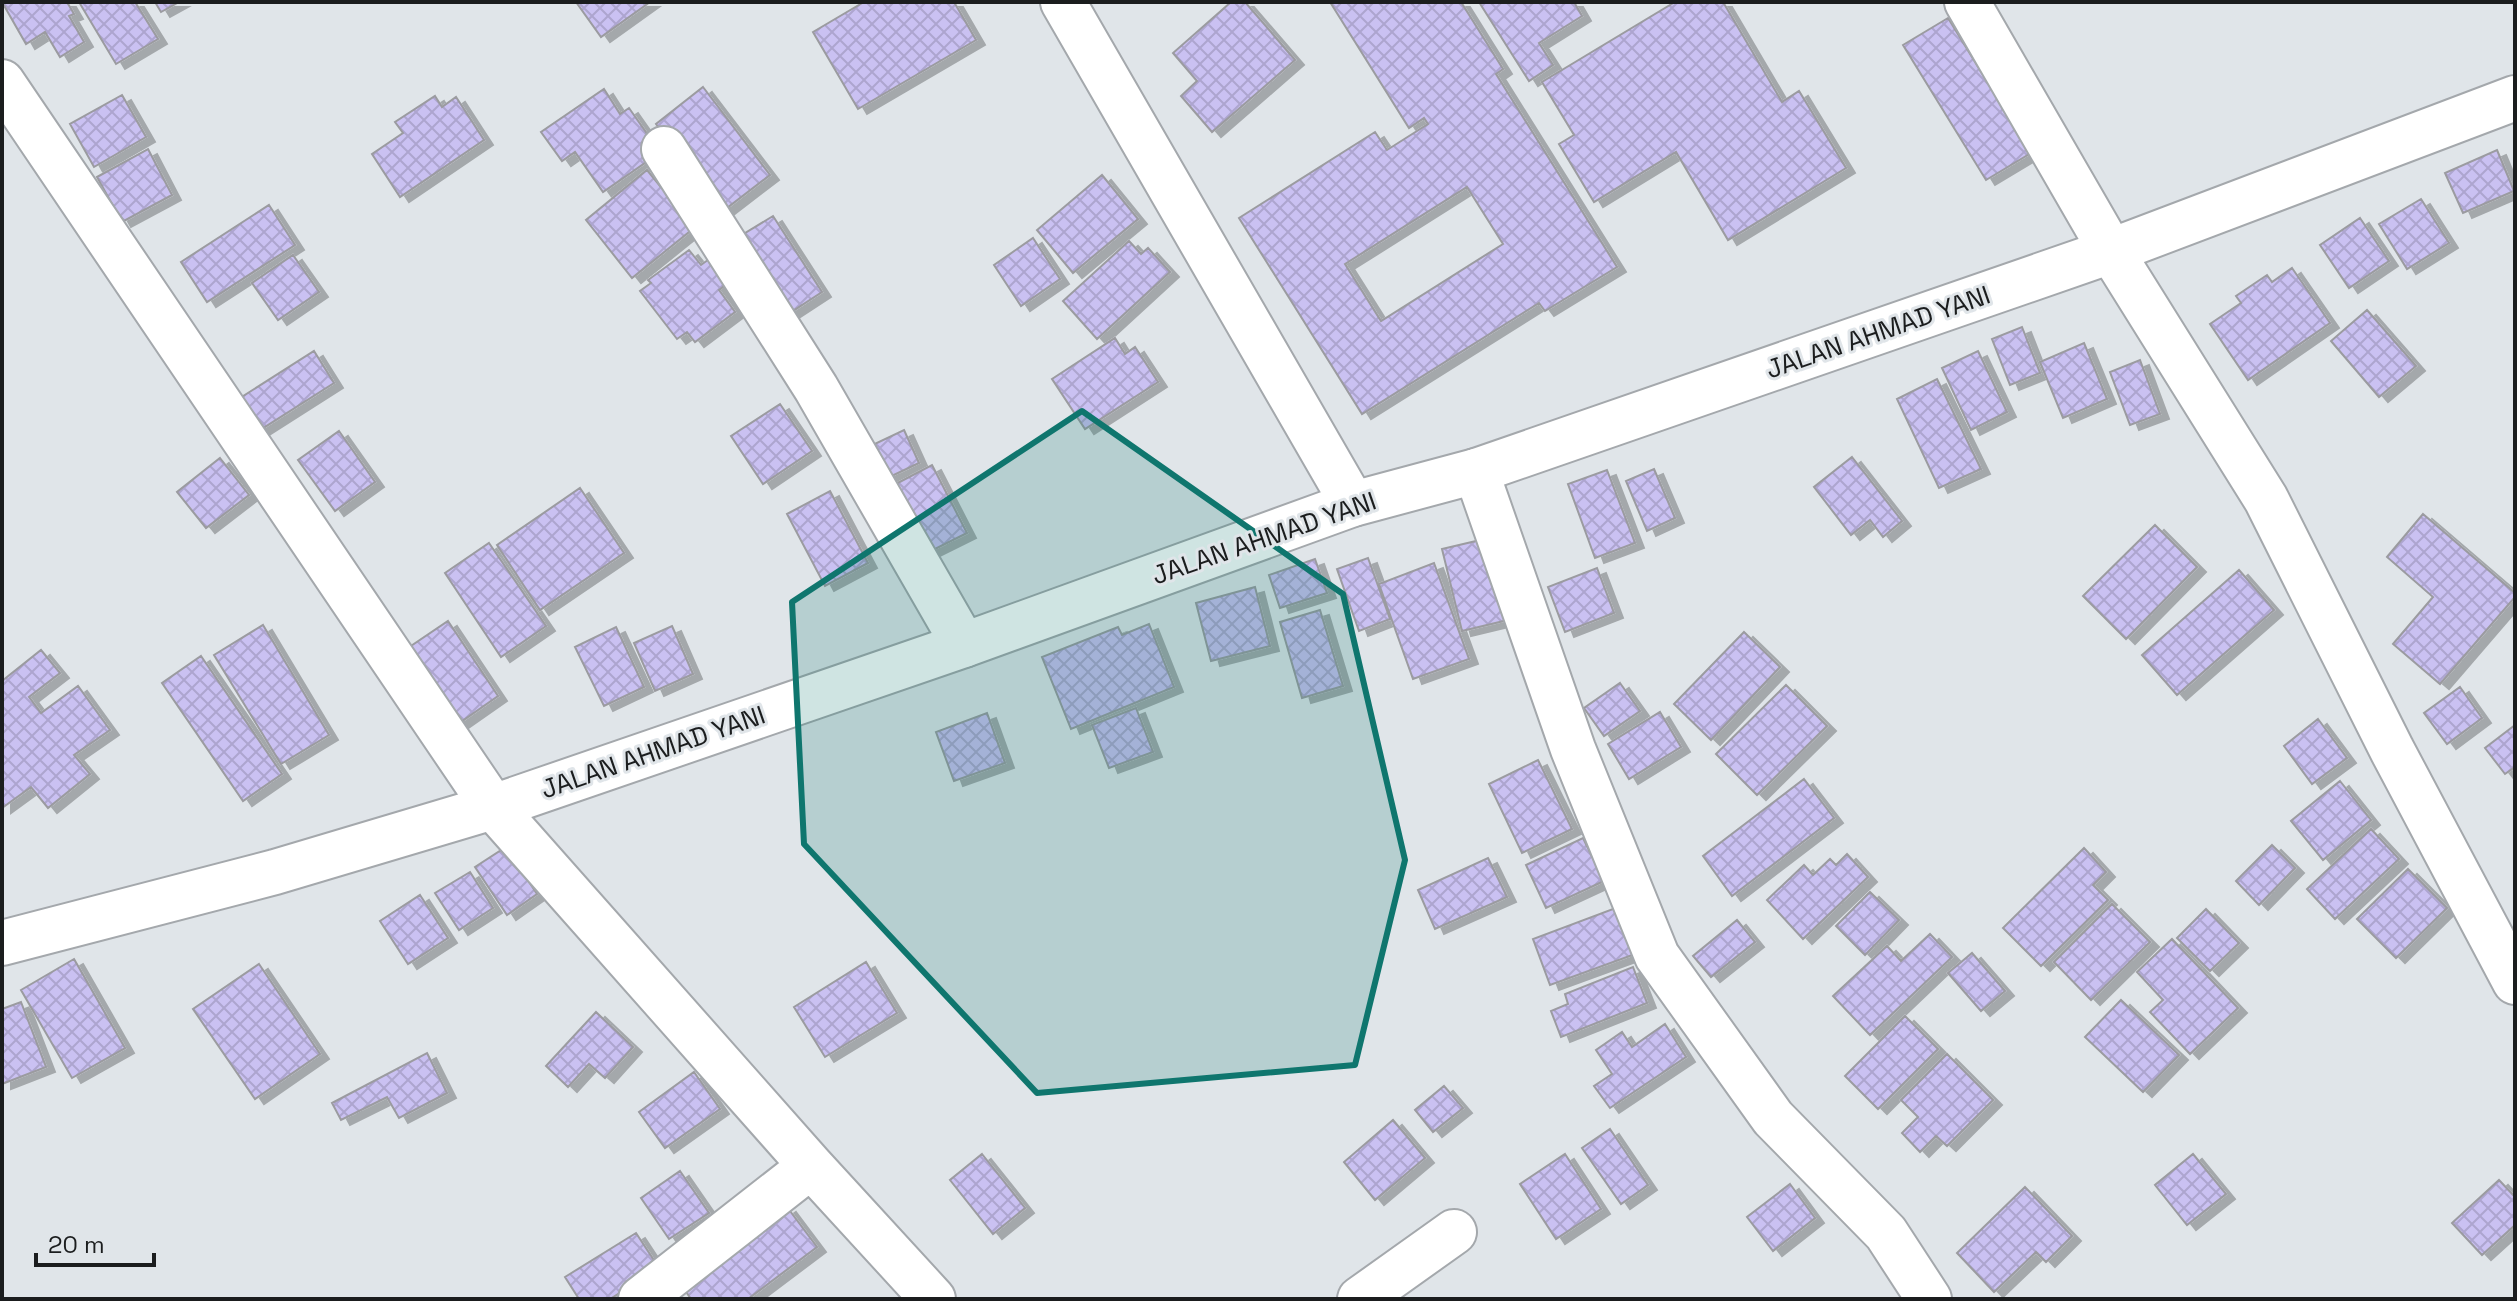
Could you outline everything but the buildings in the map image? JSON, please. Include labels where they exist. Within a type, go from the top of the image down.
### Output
[{"type":"main road","points":[[1063,2],[1353,504]]},
{"type":"main road","points":[[1967,2],[2111,251],[2266,499],[2392,750],[2515,982]]},
{"type":"main road","points":[[2,82],[493,807],[933,1299]]},
{"type":"main road","name":"JALAN AHMAD YANI","points":[[2,943],[275,872],[493,807],[964,645],[1353,504],[1476,471],[2111,251],[2515,98]]},
{"type":"main road","points":[[664,149],[816,388],[964,645]]},
{"type":"main road","points":[[1476,471],[1573,749],[1657,956],[1773,1118],[1886,1233],[1929,1299]]},
{"type":"main road","points":[[641,1299],[811,1166]]},
{"type":"main road","points":[[1360,1299],[1454,1232]]},
{"type":"highlighted area","points":[[1082,411],[1343,594],[1405,860],[1355,1065],[1037,1093],[804,844],[792,602]]}]
